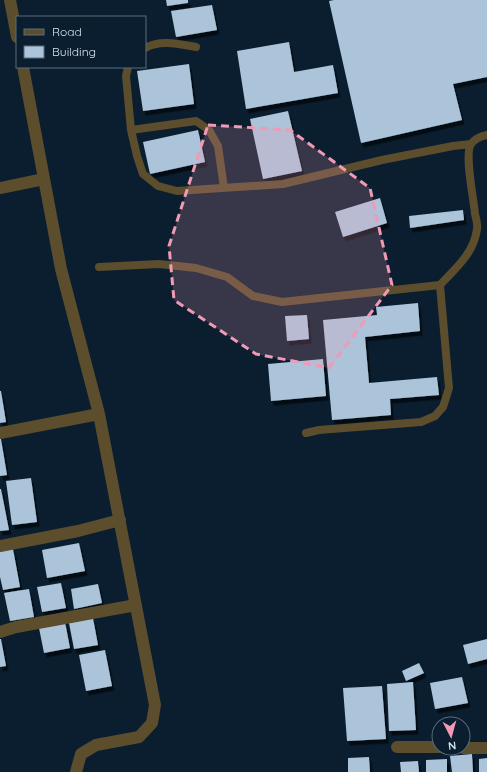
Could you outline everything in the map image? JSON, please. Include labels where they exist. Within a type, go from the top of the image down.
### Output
[{"type":"street","points":[[10,0],[16,32]]},
{"type":"street","points":[[23,68],[62,269],[99,414],[155,705],[152,723],[139,737],[96,745],[81,754],[76,772]]},
{"type":"street","points":[[0,188],[44,179]]},
{"type":"street","points":[[0,433],[99,414]]},
{"type":"street","points":[[0,546],[78,531],[120,520]]},
{"type":"street","points":[[0,632],[16,627],[136,605]]},
{"type":"street","points":[[397,747],[431,748]]},
{"type":"street","points":[[471,748],[487,748]]},
{"type":"lane","points":[[146,48],[151,45],[168,42],[196,47]]},
{"type":"lane","points":[[128,68],[126,76],[131,130],[143,174],[158,186],[177,191],[283,184],[382,160],[453,146],[471,144],[480,137],[487,135]]},
{"type":"lane","points":[[131,130],[196,121],[209,130],[218,146],[224,188]]},
{"type":"lane","points":[[99,267],[159,264],[196,268],[227,277],[253,296],[282,302],[440,284],[464,259],[473,246],[477,228],[469,168],[469,152],[471,144]]},
{"type":"lane","points":[[306,433],[319,430],[421,422],[435,416],[443,407],[449,388],[440,284]]},
{"type":"highlighted area","points":[[208,125],[290,130],[370,188],[392,285],[329,368],[256,354],[174,300],[169,246]]},
{"type":"building","points":[[166,0],[188,0],[188,3],[167,6]]},
{"type":"building","points":[[487,0],[487,77],[453,84],[462,120],[361,143],[329,1]]},
{"type":"building","points":[[212,5],[217,30],[176,37],[171,11]]},
{"type":"building","points":[[289,42],[294,72],[333,65],[338,93],[246,109],[237,51]]},
{"type":"building","points":[[189,64],[194,104],[143,111],[137,71]]},
{"type":"building","points":[[288,111],[302,171],[263,179],[250,119]]},
{"type":"building","points":[[198,130],[205,162],[150,174],[143,142]]},
{"type":"building","points":[[380,198],[387,223],[343,237],[335,212]]},
{"type":"building","points":[[463,210],[464,220],[410,228],[409,216]]},
{"type":"building","points":[[418,303],[420,331],[365,337],[369,383],[437,377],[439,395],[390,399],[391,415],[332,420],[323,320],[377,315],[376,307]]},
{"type":"building","points":[[307,315],[309,339],[287,341],[285,316]]},
{"type":"building","points":[[323,359],[326,396],[271,401],[268,364]]},
{"type":"building","points":[[0,391],[6,422],[0,423]]},
{"type":"building","points":[[0,439],[7,475],[0,476]]},
{"type":"building","points":[[31,478],[37,522],[12,525],[6,481]]},
{"type":"building","points":[[0,489],[9,530],[0,531]]},
{"type":"building","points":[[79,543],[85,571],[47,578],[42,550]]},
{"type":"building","points":[[13,549],[20,587],[3,590],[0,577],[0,551]]},
{"type":"building","points":[[61,583],[66,608],[42,612],[37,587]]},
{"type":"building","points":[[98,584],[102,603],[74,609],[71,589]]},
{"type":"building","points":[[29,589],[34,617],[10,621],[4,593]]},
{"type":"building","points":[[93,618],[98,645],[74,649],[69,623]]},
{"type":"building","points":[[65,622],[70,648],[44,653],[39,628]]},
{"type":"building","points":[[0,639],[6,666],[0,667]]},
{"type":"building","points":[[487,639],[487,659],[468,664],[463,645]]},
{"type":"building","points":[[105,650],[112,686],[86,691],[79,655]]},
{"type":"building","points":[[419,663],[424,673],[406,681],[402,671]]},
{"type":"building","points":[[462,677],[468,703],[435,709],[430,683]]},
{"type":"building","points":[[413,682],[416,730],[389,731],[387,684]]},
{"type":"building","points":[[382,686],[386,739],[347,741],[343,688]]},
{"type":"building","points":[[471,754],[473,772],[452,772],[450,756],[471,756]]},
{"type":"building","points":[[369,757],[370,772],[348,772],[348,758]]},
{"type":"building","points":[[487,758],[487,772],[479,772],[479,759]]},
{"type":"building","points":[[447,759],[447,772],[426,772],[426,760]]},
{"type":"building","points":[[418,761],[419,772],[401,772],[400,762]]}]
